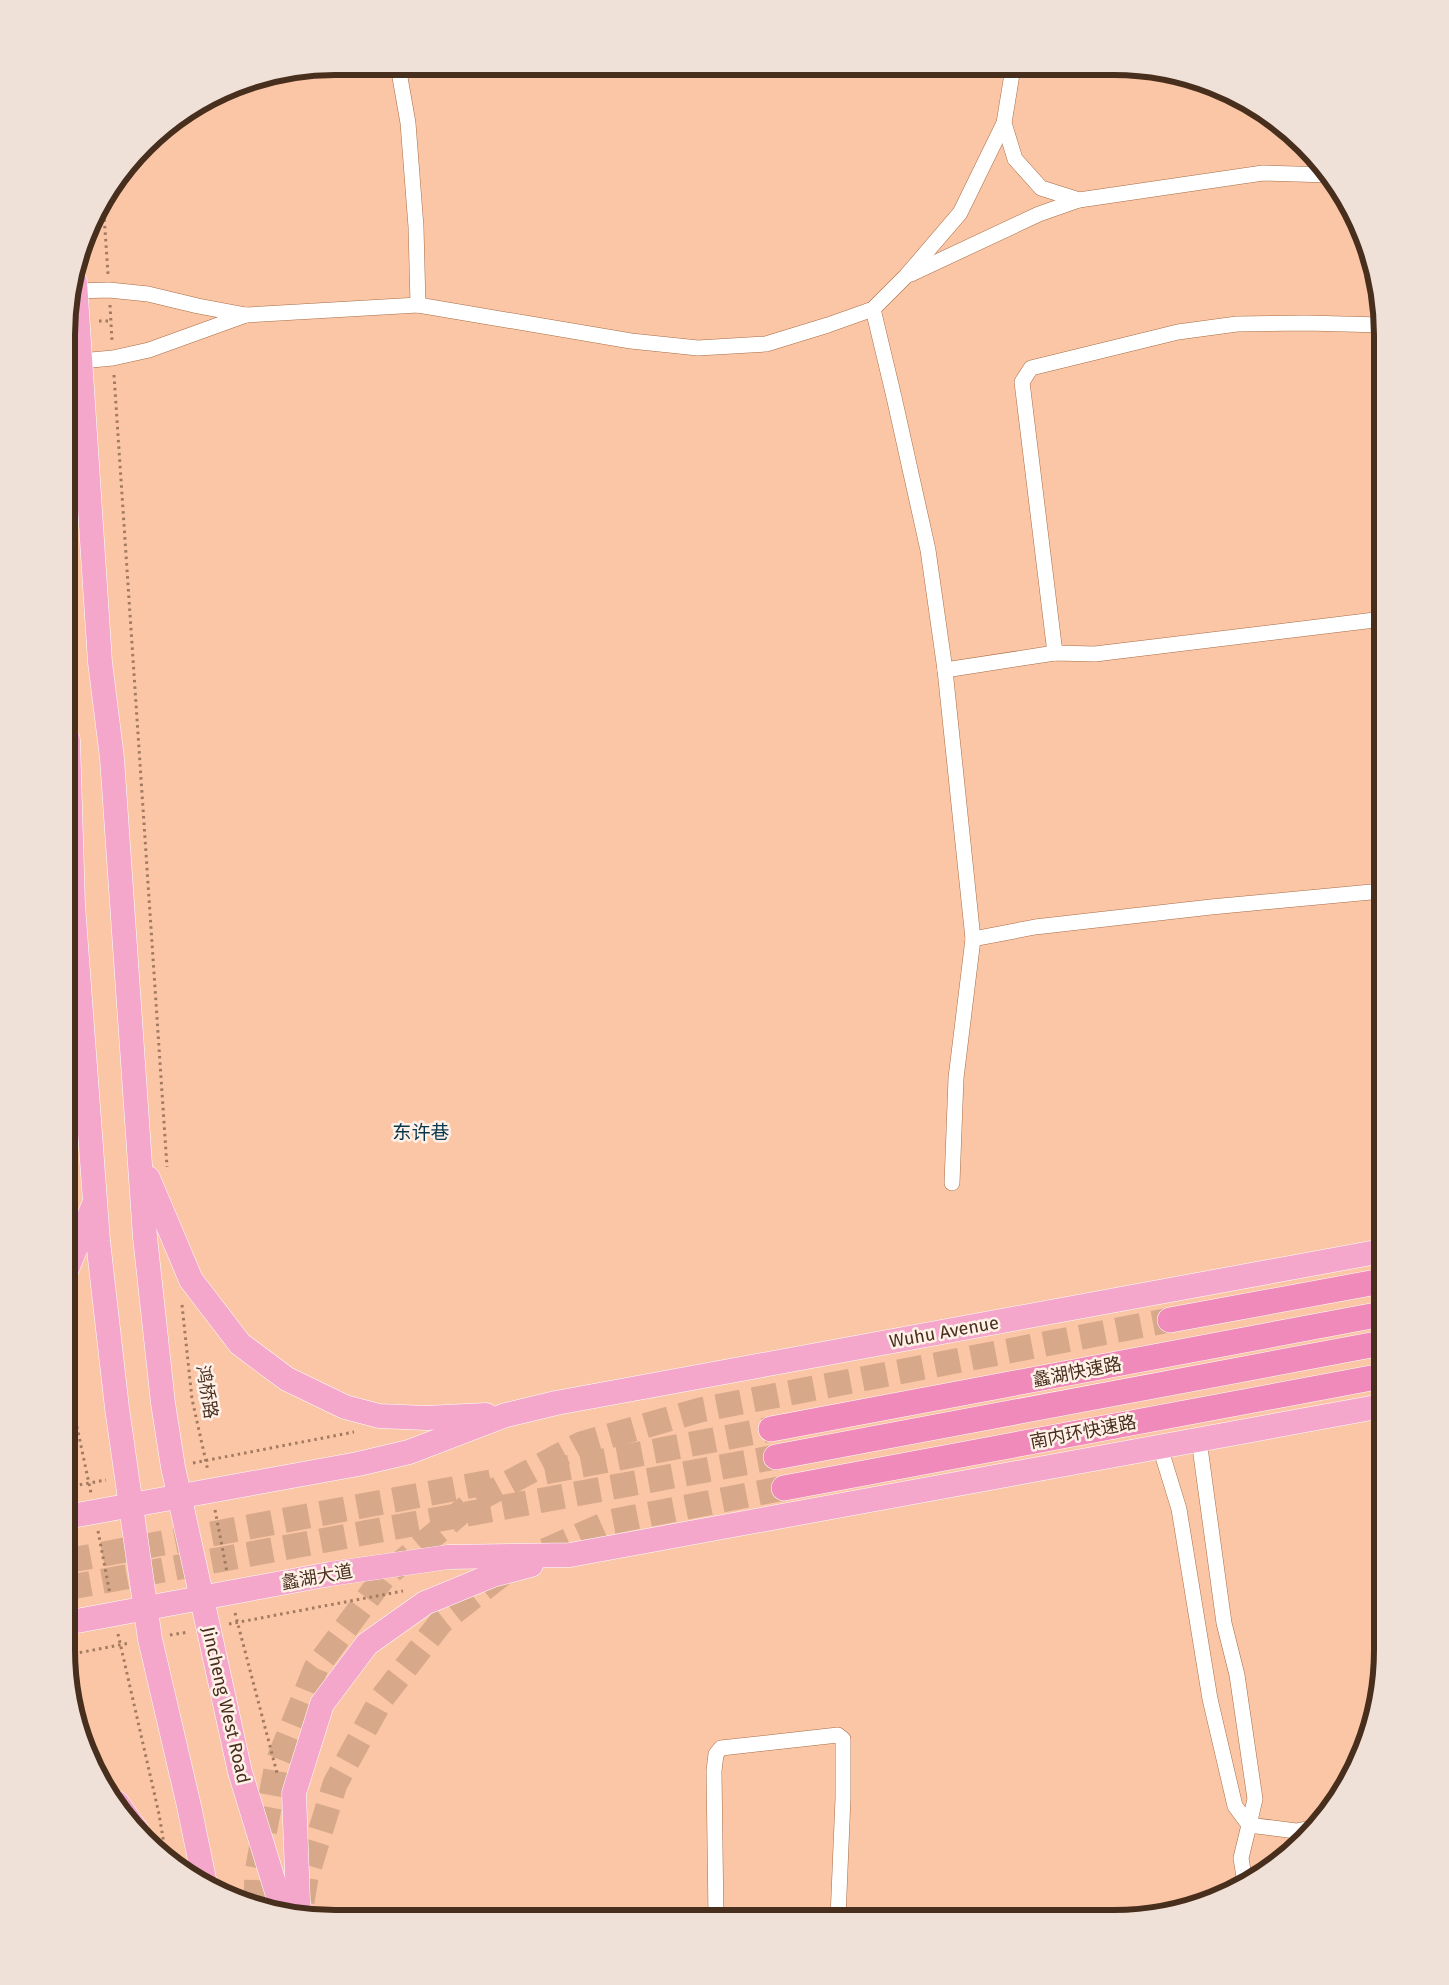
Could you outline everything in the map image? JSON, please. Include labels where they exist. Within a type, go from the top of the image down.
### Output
[{"type":"highway","points":[[1170,1320],[1374,1282]]},
{"type":"highway","name":"蠡湖快速路","points":[[771,1429],[1374,1316]]},
{"type":"highway","name":"蠡湖快速路","points":[[776,1457],[1374,1345]]},
{"type":"highway","name":"南内环快速路","points":[[784,1488],[1374,1377]]},
{"type":"main road","name":"Jincheng West Road","points":[[77,309],[100,662],[112,758],[145,1237],[161,1383],[173,1467],[240,1772],[281,1904]]},
{"type":"main road","points":[[75,931],[95,1200],[126,1476],[150,1639],[203,1874]]},
{"type":"main road","points":[[140,1158],[191,1280],[240,1344],[287,1379],[345,1407],[379,1416],[426,1418],[506,1414]]},
{"type":"main road","points":[[75,1249],[95,1200]]},
{"type":"main road","name":"Wuhu Avenue","points":[[506,1414],[556,1403],[1374,1252]]},
{"type":"main road","points":[[299,1908],[294,1793],[322,1704],[367,1644],[425,1603],[493,1574],[570,1555],[1374,1407]]},
{"type":"main road","points":[[75,1515],[358,1464],[409,1452],[506,1414]]},
{"type":"main road","name":"蠡湖大道","points":[[75,1621],[330,1574],[448,1557],[570,1555]]},
{"type":"street","points":[[400,75],[408,124],[416,228],[418,305]]},
{"type":"street","points":[[80,287],[148,294],[246,315],[418,305],[631,341],[698,348],[766,344],[873,309],[906,276],[960,213],[1004,123],[1012,75]]},
{"type":"street","points":[[1004,123],[1015,159],[1041,188],[1079,200]]},
{"type":"street","points":[[906,276],[1039,214],[1079,200],[1263,173],[1318,175]]},
{"type":"street","points":[[873,309],[928,550],[945,670],[974,939],[956,1078],[952,1183]]},
{"type":"street","points":[[80,361],[113,358],[149,350],[246,315]]},
{"type":"street","points":[[1055,653],[1022,382],[1031,368],[1178,332],[1237,324],[1373,325]]},
{"type":"street","points":[[945,670],[1055,653],[1095,654],[1374,620]]},
{"type":"street","points":[[974,939],[1036,927],[1374,892]]},
{"type":"street","points":[[1199,1440],[1224,1623],[1237,1675],[1255,1799],[1241,1858],[1244,1875]]},
{"type":"street","points":[[1160,1447],[1180,1509],[1215,1719],[1235,1806],[1248,1825],[1296,1831],[1302,1830]]},
{"type":"street","points":[[716,1910],[714,1771],[716,1754],[722,1748],[838,1735],[843,1739],[843,1798],[838,1910]]},
{"type":"path","points":[[104,216],[167,1168]]},
{"type":"path","name":"鸿桥路","points":[[182,1303],[192,1399],[221,1540]]},
{"type":"path","points":[[75,1418],[113,1614],[164,1846]]},
{"type":"path","points":[[173,1467],[364,1430]]},
{"type":"path","points":[[75,1486],[126,1476]]},
{"type":"path","name":"Jincheng West Road","points":[[221,1540],[236,1623],[279,1782]]},
{"type":"path","name":"蠡湖大道","points":[[75,1653],[409,1590]]},
{"type":"tunnel","points":[[256,1898],[257,1872],[277,1764],[316,1668],[383,1578],[473,1502],[581,1444],[700,1410],[1170,1320]]},
{"type":"tunnel","points":[[545,1472],[771,1429]]},
{"type":"tunnel","points":[[75,1586],[776,1457]]},
{"type":"tunnel","points":[[75,1559],[496,1481]]},
{"type":"tunnel","points":[[302,1902],[306,1878],[335,1784],[382,1698],[441,1622],[515,1564],[610,1522],[784,1488]]},
{"type":"district","name":"东许巷","points":[[421,1132]]}]
